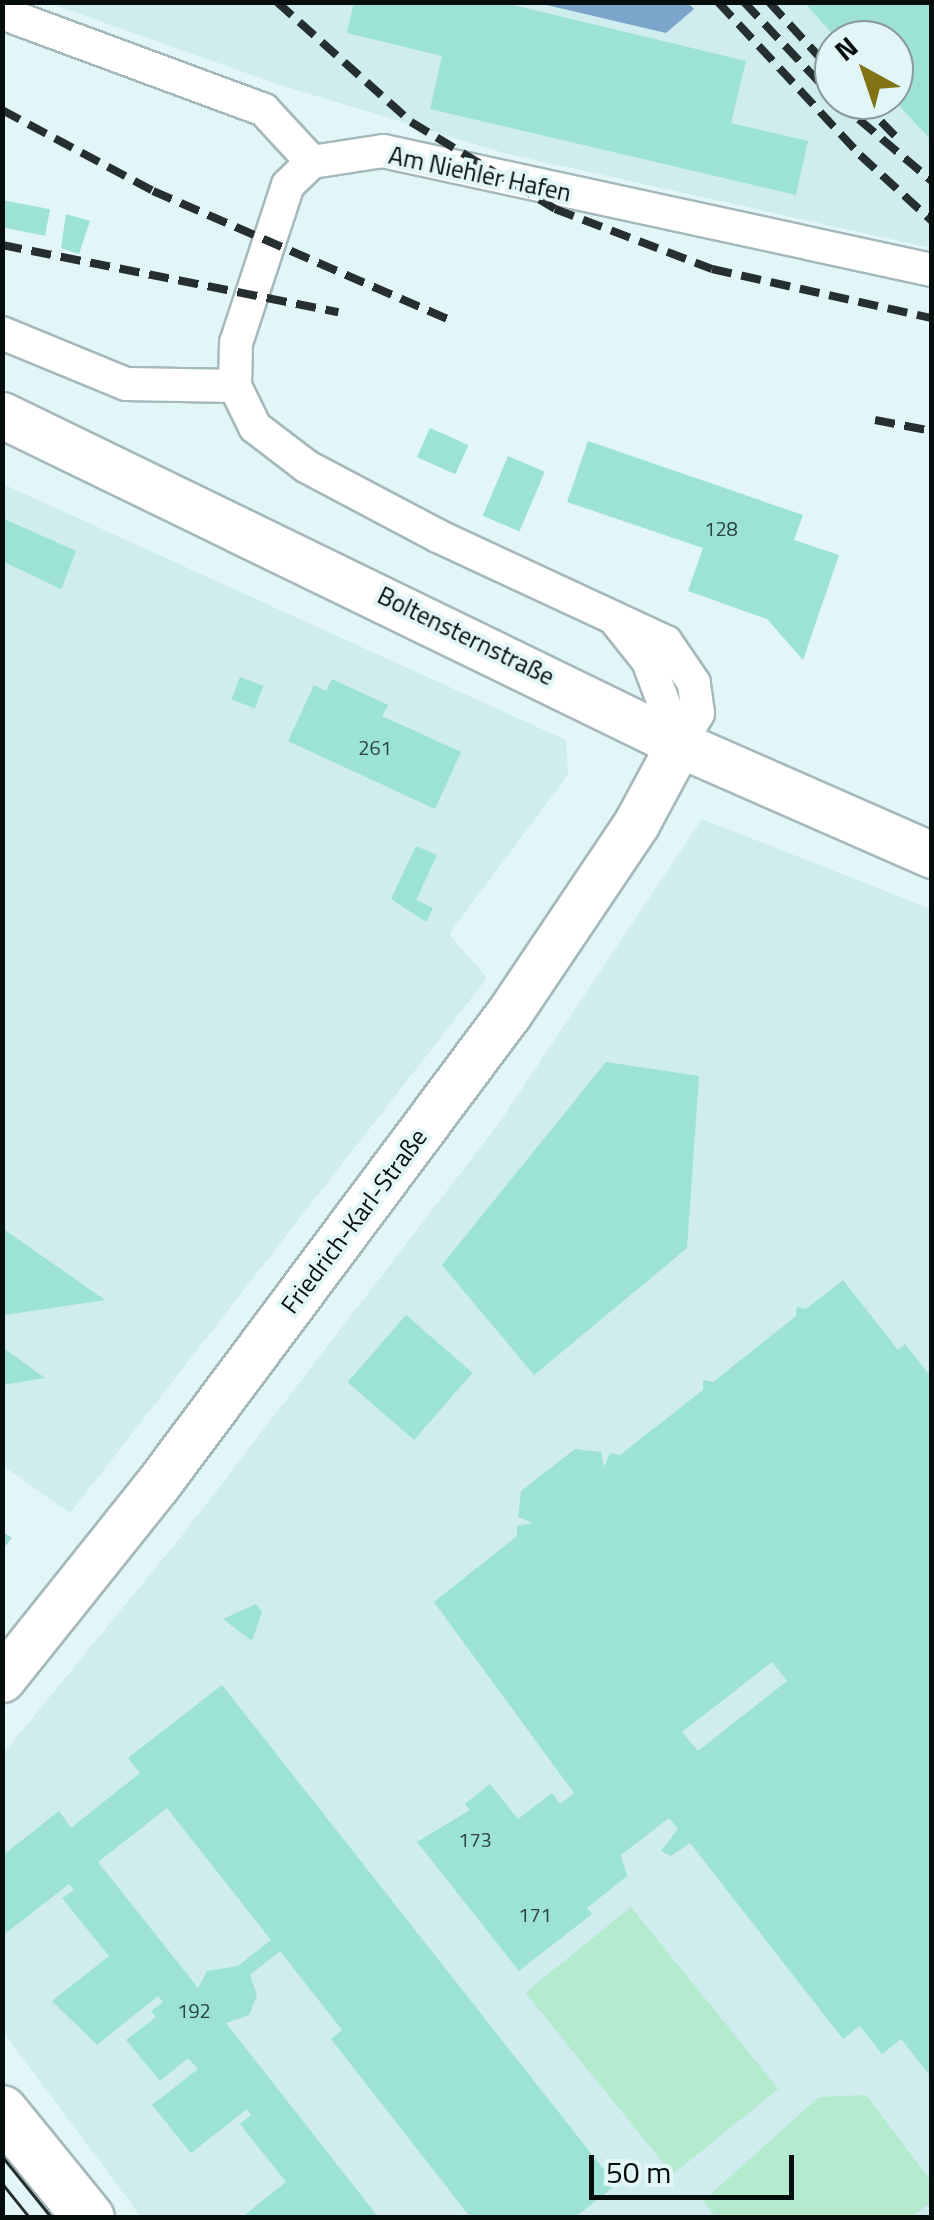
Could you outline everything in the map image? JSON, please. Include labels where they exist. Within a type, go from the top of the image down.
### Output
[{"type":"main road","name":"Boltensternstraße","points":[[2,415],[679,744],[932,855]]},
{"type":"main road","name":"Friedrich-Karl-Straße","points":[[2,1679],[157,1485],[509,1014],[636,824],[679,744]]},
{"type":"main road","points":[[2,2111],[88,2218]]},
{"type":"street","points":[[2,13],[264,110],[312,162],[288,185],[236,343],[235,386],[256,427],[277,449],[617,622],[638,626],[666,642],[694,682],[698,713],[679,744]]},
{"type":"street","name":"Am Niehler Hafen","points":[[312,162],[383,152],[932,270]]},
{"type":"street","points":[[2,334],[126,384],[235,386]]},
{"type":"shaded area","points":[[538,2],[666,33],[693,9],[688,3],[931,3],[931,248],[504,153],[277,84],[49,3]]},
{"type":"shaded area","points":[[3,484],[566,740],[568,775],[449,934],[487,978],[70,1513],[3,1466]]},
{"type":"shaded area","points":[[702,819],[931,909],[931,2217],[141,2217],[3,2032],[2,1755],[180,1538],[499,1123]]},
{"type":"green space","points":[[631,1907],[778,2089],[673,2174],[525,1993]]},
{"type":"green space","points":[[866,2095],[931,2181],[931,2202],[912,2217],[716,2217],[703,2201],[819,2097]]},
{"type":"water","points":[[538,3],[688,3],[694,9],[666,33]]},
{"type":"building","points":[[354,2],[501,2],[746,61],[731,123],[808,141],[796,195],[430,109],[442,56],[347,33]]},
{"type":"building","points":[[804,2],[932,2],[932,141],[913,120],[914,20],[820,20]]},
{"type":"building","points":[[2,200],[50,209],[45,236],[2,228]]},
{"type":"building","points":[[66,214],[90,221],[79,254],[61,248]]},
{"type":"building","points":[[430,428],[468,445],[455,474],[417,457]]},
{"type":"building","points":[[588,441],[803,515],[794,540],[839,555],[803,660],[767,619],[688,591],[703,548],[567,502]]},
{"type":"building","points":[[508,456],[545,472],[519,531],[483,516]]},
{"type":"building","points":[[2,518],[76,551],[61,589],[2,561]]},
{"type":"building","points":[[240,677],[263,686],[255,708],[231,699]]},
{"type":"building","points":[[332,679],[388,705],[382,716],[461,752],[435,809],[288,741],[314,685],[326,691]]},
{"type":"building","points":[[416,846],[437,855],[416,900],[433,908],[426,922],[391,899]]},
{"type":"building","points":[[606,1062],[699,1076],[687,1248],[534,1375],[442,1265]]},
{"type":"building","points":[[2,1228],[105,1300],[5,1315]]},
{"type":"building","points":[[843,1280],[898,1350],[905,1344],[932,1378],[932,2078],[901,2039],[882,2054],[860,2026],[843,2039],[690,1843],[671,1856],[661,1851],[678,1829],[669,1818],[621,1855],[627,1876],[587,1908],[592,1914],[519,1971],[417,1842],[470,1810],[465,1804],[490,1784],[518,1819],[552,1793],[560,1804],[574,1793],[434,1602],[517,1536],[517,1526],[533,1523],[518,1517],[521,1491],[575,1449],[601,1452],[604,1467],[610,1453],[620,1455],[703,1390],[703,1380],[713,1382],[796,1316],[797,1307],[806,1309]],"holes":[[[772,1662],[787,1681],[698,1751],[682,1732]]]},
{"type":"building","points":[[406,1315],[472,1373],[414,1440],[348,1382]]},
{"type":"building","points":[[2,1347],[45,1378],[2,1385]]},
{"type":"building","points":[[2,1531],[12,1538],[2,1550]]},
{"type":"building","points":[[256,1604],[262,1612],[252,1641],[223,1619]]},
{"type":"building","points":[[222,1685],[616,2185],[574,2218],[471,2218],[331,2039],[342,2030],[280,1951],[250,1975],[257,1995],[249,2015],[226,2023],[379,2218],[241,2218],[286,2182],[240,2124],[251,2115],[247,2109],[191,2153],[152,2105],[198,2069],[188,2058],[160,2081],[126,2040],[156,2017],[151,2011],[163,2002],[158,1996],[97,2045],[52,2001],[109,1956],[62,1898],[74,1890],[69,1884],[2,1936],[2,1856],[59,1811],[71,1828],[140,1773],[128,1758]],"holes":[[[167,1808],[271,1940],[238,1966],[207,1971],[198,1988],[98,1862]]]},
{"type":"tram line","points":[[2,2156],[52,2218]]},
{"type":"tram line","points":[[2,2183],[30,2218]]},
{"type":"railway","points":[[277,2],[411,122],[555,209],[712,269],[932,318]]},
{"type":"railway","points":[[718,2],[860,155],[932,221]]},
{"type":"railway","points":[[744,2],[814,77]]},
{"type":"railway","points":[[769,2],[814,51]]},
{"type":"railway","points":[[2,110],[153,191],[454,322]]},
{"type":"railway","points":[[860,120],[932,181]]},
{"type":"railway","points":[[880,120],[899,140]]},
{"type":"railway","points":[[2,245],[338,312]]},
{"type":"railway","points":[[875,420],[932,431]]}]
